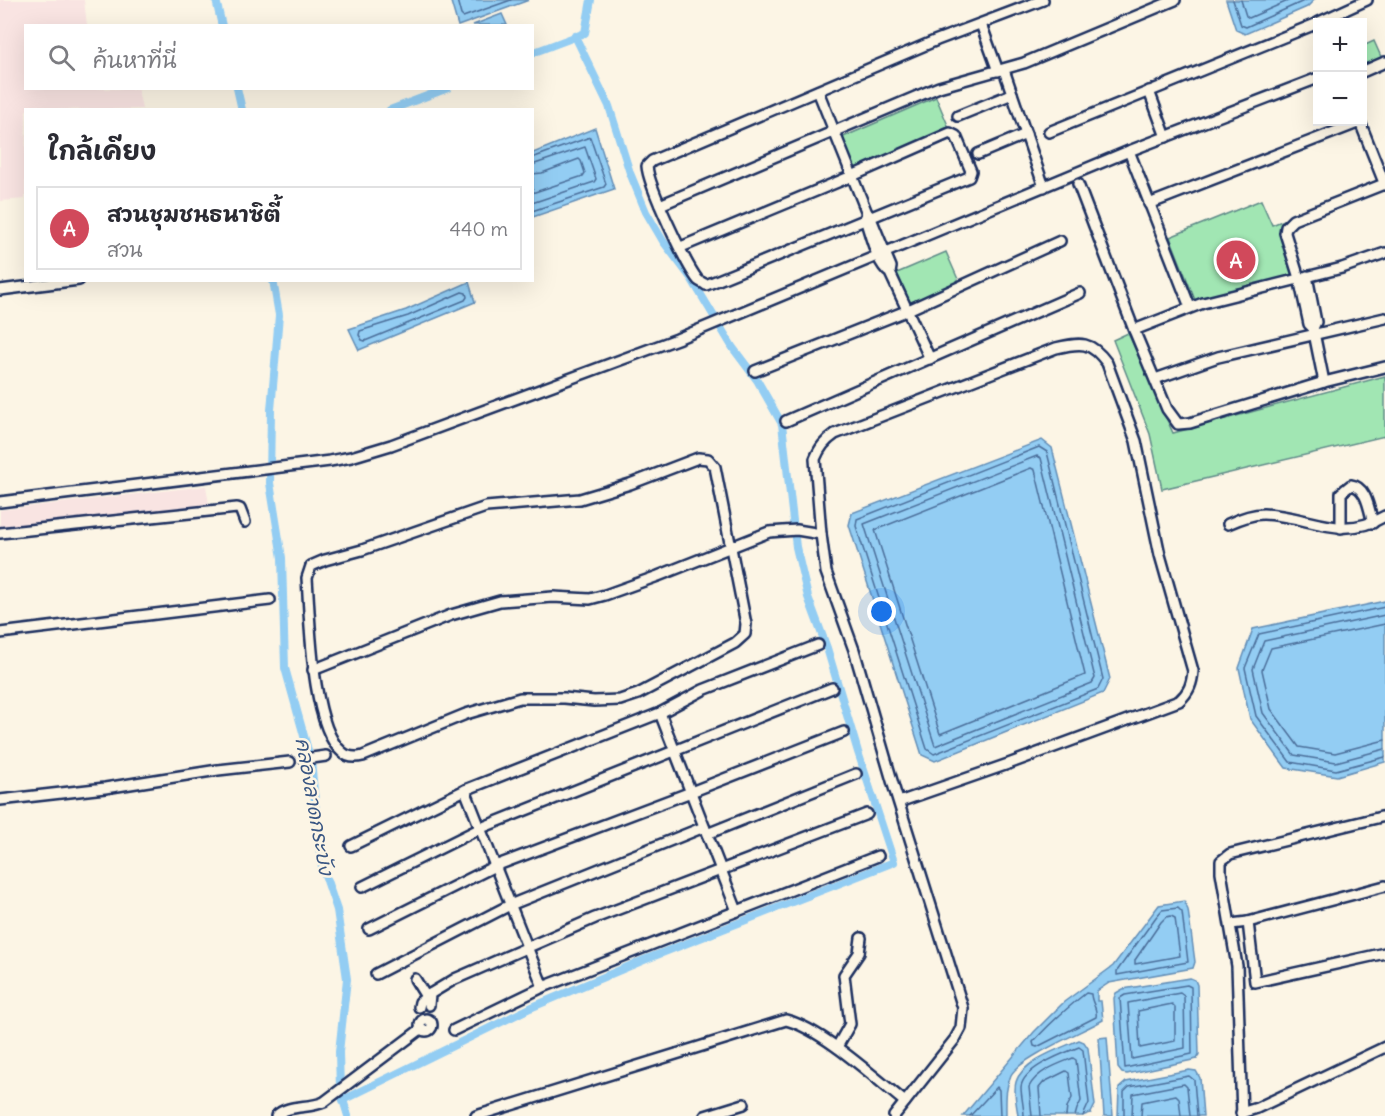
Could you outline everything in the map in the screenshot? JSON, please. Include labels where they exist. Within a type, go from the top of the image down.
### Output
[{"type":"street","points":[[681,247],[950,133],[956,136],[971,171],[969,177],[867,216],[706,285],[699,281],[681,247],[660,205],[647,172],[647,166],[652,161],[937,40],[1043,0]]},
{"type":"street","points":[[660,205],[939,87],[1001,70],[1175,0]]},
{"type":"street","points":[[1328,18],[1366,0]]},
{"type":"street","points":[[981,24],[1012,94],[1044,187]]},
{"type":"street","points":[[1049,132],[1313,25]]},
{"type":"street","points":[[1367,70],[1385,62]]},
{"type":"street","points":[[0,502],[351,458],[676,339],[1129,151],[1313,80]]},
{"type":"street","points":[[818,91],[882,254],[885,270],[890,273],[930,359]]},
{"type":"street","points":[[1149,91],[1166,137]]},
{"type":"street","points":[[958,116],[1012,94]]},
{"type":"street","points":[[1149,204],[1360,122],[1385,184],[1289,223],[1285,233],[1303,277],[1309,324],[1313,331],[1324,382]]},
{"type":"street","points":[[978,154],[1026,134]]},
{"type":"street","points":[[1129,151],[1190,307]]},
{"type":"street","points":[[1078,184],[1134,330],[1172,418],[1178,424],[1385,367]]},
{"type":"street","points":[[755,371],[906,310],[1060,241]]},
{"type":"street","points":[[1134,330],[1190,307],[1342,268],[1385,254]]},
{"type":"street","points":[[0,290],[63,282]]},
{"type":"street","points":[[786,421],[1080,293]]},
{"type":"street","points":[[1155,379],[1218,357],[1313,331],[1385,318]]},
{"type":"street","points":[[894,1116],[955,1039],[961,1028],[963,1008],[899,802],[854,650],[826,573],[815,459],[826,440],[835,434],[1056,348],[1083,343],[1100,353],[1107,363],[1137,441],[1160,555],[1193,671],[1192,684],[1179,701],[899,802]]},
{"type":"street","points":[[708,459],[715,467],[731,548],[746,624],[745,634],[735,643],[638,694],[620,700],[594,701],[520,698],[466,714],[354,758],[341,752],[331,738],[316,689],[313,670],[307,578],[311,566],[486,507],[580,499],[630,484],[691,460],[708,459]]},
{"type":"street","points":[[1341,528],[1341,493],[1351,485],[1357,486],[1362,491],[1373,523]]},
{"type":"street","points":[[0,533],[237,508],[242,512],[245,522]]},
{"type":"street","points":[[1228,524],[1263,514],[1330,528],[1356,528],[1373,523],[1385,516]]},
{"type":"street","points":[[313,670],[451,615],[500,601],[553,597],[590,599],[731,548],[763,534],[796,530],[821,534]]},
{"type":"street","points":[[0,633],[270,600]]},
{"type":"street","points":[[351,846],[465,790],[660,713],[703,690],[818,645]]},
{"type":"street","points":[[362,886],[481,828],[832,688]]},
{"type":"street","points":[[660,713],[737,911]]},
{"type":"street","points":[[369,929],[495,866],[844,732]]},
{"type":"street","points":[[305,759],[326,756]]},
{"type":"street","points":[[0,800],[290,762]]},
{"type":"street","points":[[376,974],[510,905],[856,774]]},
{"type":"street","points":[[465,790],[543,987]]},
{"type":"street","points":[[276,1116],[282,1110],[324,1102],[358,1075],[455,979],[595,918],[867,814]]},
{"type":"street","points":[[1385,816],[1225,856],[1221,861],[1237,966],[1242,1114],[1257,1112],[1385,1047]]},
{"type":"street","points":[[454,1030],[543,987],[878,856]]},
{"type":"street","points":[[1231,924],[1385,886]]},
{"type":"street","points":[[1248,921],[1255,982],[1385,953]]},
{"type":"street","points":[[837,1047],[850,1024],[844,975],[859,953],[861,938]]},
{"type":"street","points":[[415,979],[425,1010]]},
{"type":"street","points":[[476,1116],[786,1020],[794,1022],[837,1047],[905,1102]]},
{"type":"street","points":[[705,1116],[744,1104]]},
{"type":"shaded area","points":[[0,0],[84,0],[87,24],[24,24],[24,90],[138,90],[142,108],[24,108],[24,199],[0,201]]},
{"type":"shaded area","points":[[206,486],[210,510],[0,532],[0,510]]},
{"type":"green space","points":[[1374,41],[1382,59],[1367,65],[1367,44]]},
{"type":"green space","points":[[936,97],[950,130],[855,170],[841,138]]},
{"type":"green space","points":[[1261,200],[1272,225],[1289,218],[1285,223],[1294,276],[1195,300],[1170,237]]},
{"type":"green space","points":[[946,252],[961,286],[912,307],[897,273]]},
{"type":"green space","points":[[1128,333],[1173,433],[1385,376],[1385,436],[1162,489],[1150,434],[1113,340]]},
{"type":"water","points":[[457,0],[529,0],[463,24],[457,24],[451,2]]},
{"type":"water","points":[[1226,0],[1314,0],[1307,7],[1245,34],[1236,30]]},
{"type":"water","points":[[502,14],[507,24],[476,24]]},
{"type":"water","points":[[595,128],[614,189],[534,217],[534,153]]},
{"type":"water","points":[[469,282],[475,302],[359,350],[349,329],[406,310]]},
{"type":"water","points":[[1042,440],[1052,448],[1110,679],[1103,693],[935,761],[922,755],[849,525],[852,513]]},
{"type":"water","points":[[1385,601],[1385,762],[1337,776],[1286,768],[1250,719],[1239,668],[1253,629]]},
{"type":"water","points":[[1184,901],[1188,910],[1195,962],[1193,968],[1109,983],[1097,991],[1097,1001],[1101,1001],[1103,1020],[1039,1053],[1011,1075],[1007,1090],[1006,1116],[963,1116],[1034,1032],[1064,1002],[1113,966],[1159,905]]},
{"type":"water","points":[[1190,978],[1195,980],[1197,985],[1199,1054],[1197,1059],[1127,1074],[1122,1073],[1118,1068],[1114,998],[1116,993],[1123,989]]},
{"type":"water","points":[[1107,1037],[1113,1116],[1104,1116],[1099,1038]]},
{"type":"water","points":[[1079,1040],[1084,1042],[1088,1048],[1095,1105],[1091,1113],[1082,1116],[1018,1116],[1015,1090],[1020,1074],[1043,1056]]},
{"type":"water","points":[[1189,1070],[1196,1071],[1200,1078],[1203,1116],[1118,1116],[1119,1088],[1126,1082]]},
{"type":"waterway","name":"คลองลาดกระบัง","points":[[216,0],[222,24]]},
{"type":"waterway","points":[[534,52],[585,33],[591,0]]},
{"type":"waterway","points":[[343,1100],[530,1008],[644,960],[894,862],[827,648],[808,597],[796,547],[782,424],[757,380],[733,348],[691,278],[663,241],[646,212],[630,173],[609,106],[575,36]]},
{"type":"waterway","name":"คลองลาดกระบัง","points":[[237,90],[242,108]]},
{"type":"waterway","points":[[395,108],[443,90]]},
{"type":"waterway","name":"คลองลาดกระบัง","points":[[273,282],[279,315],[271,410],[270,483],[282,558],[285,668],[311,761],[321,863],[337,910],[347,979],[339,1052],[340,1090],[348,1116]]},
{"type":"place","name":"สวนชุมชนธนาซิตี้","points":[[1236,260]]}]
